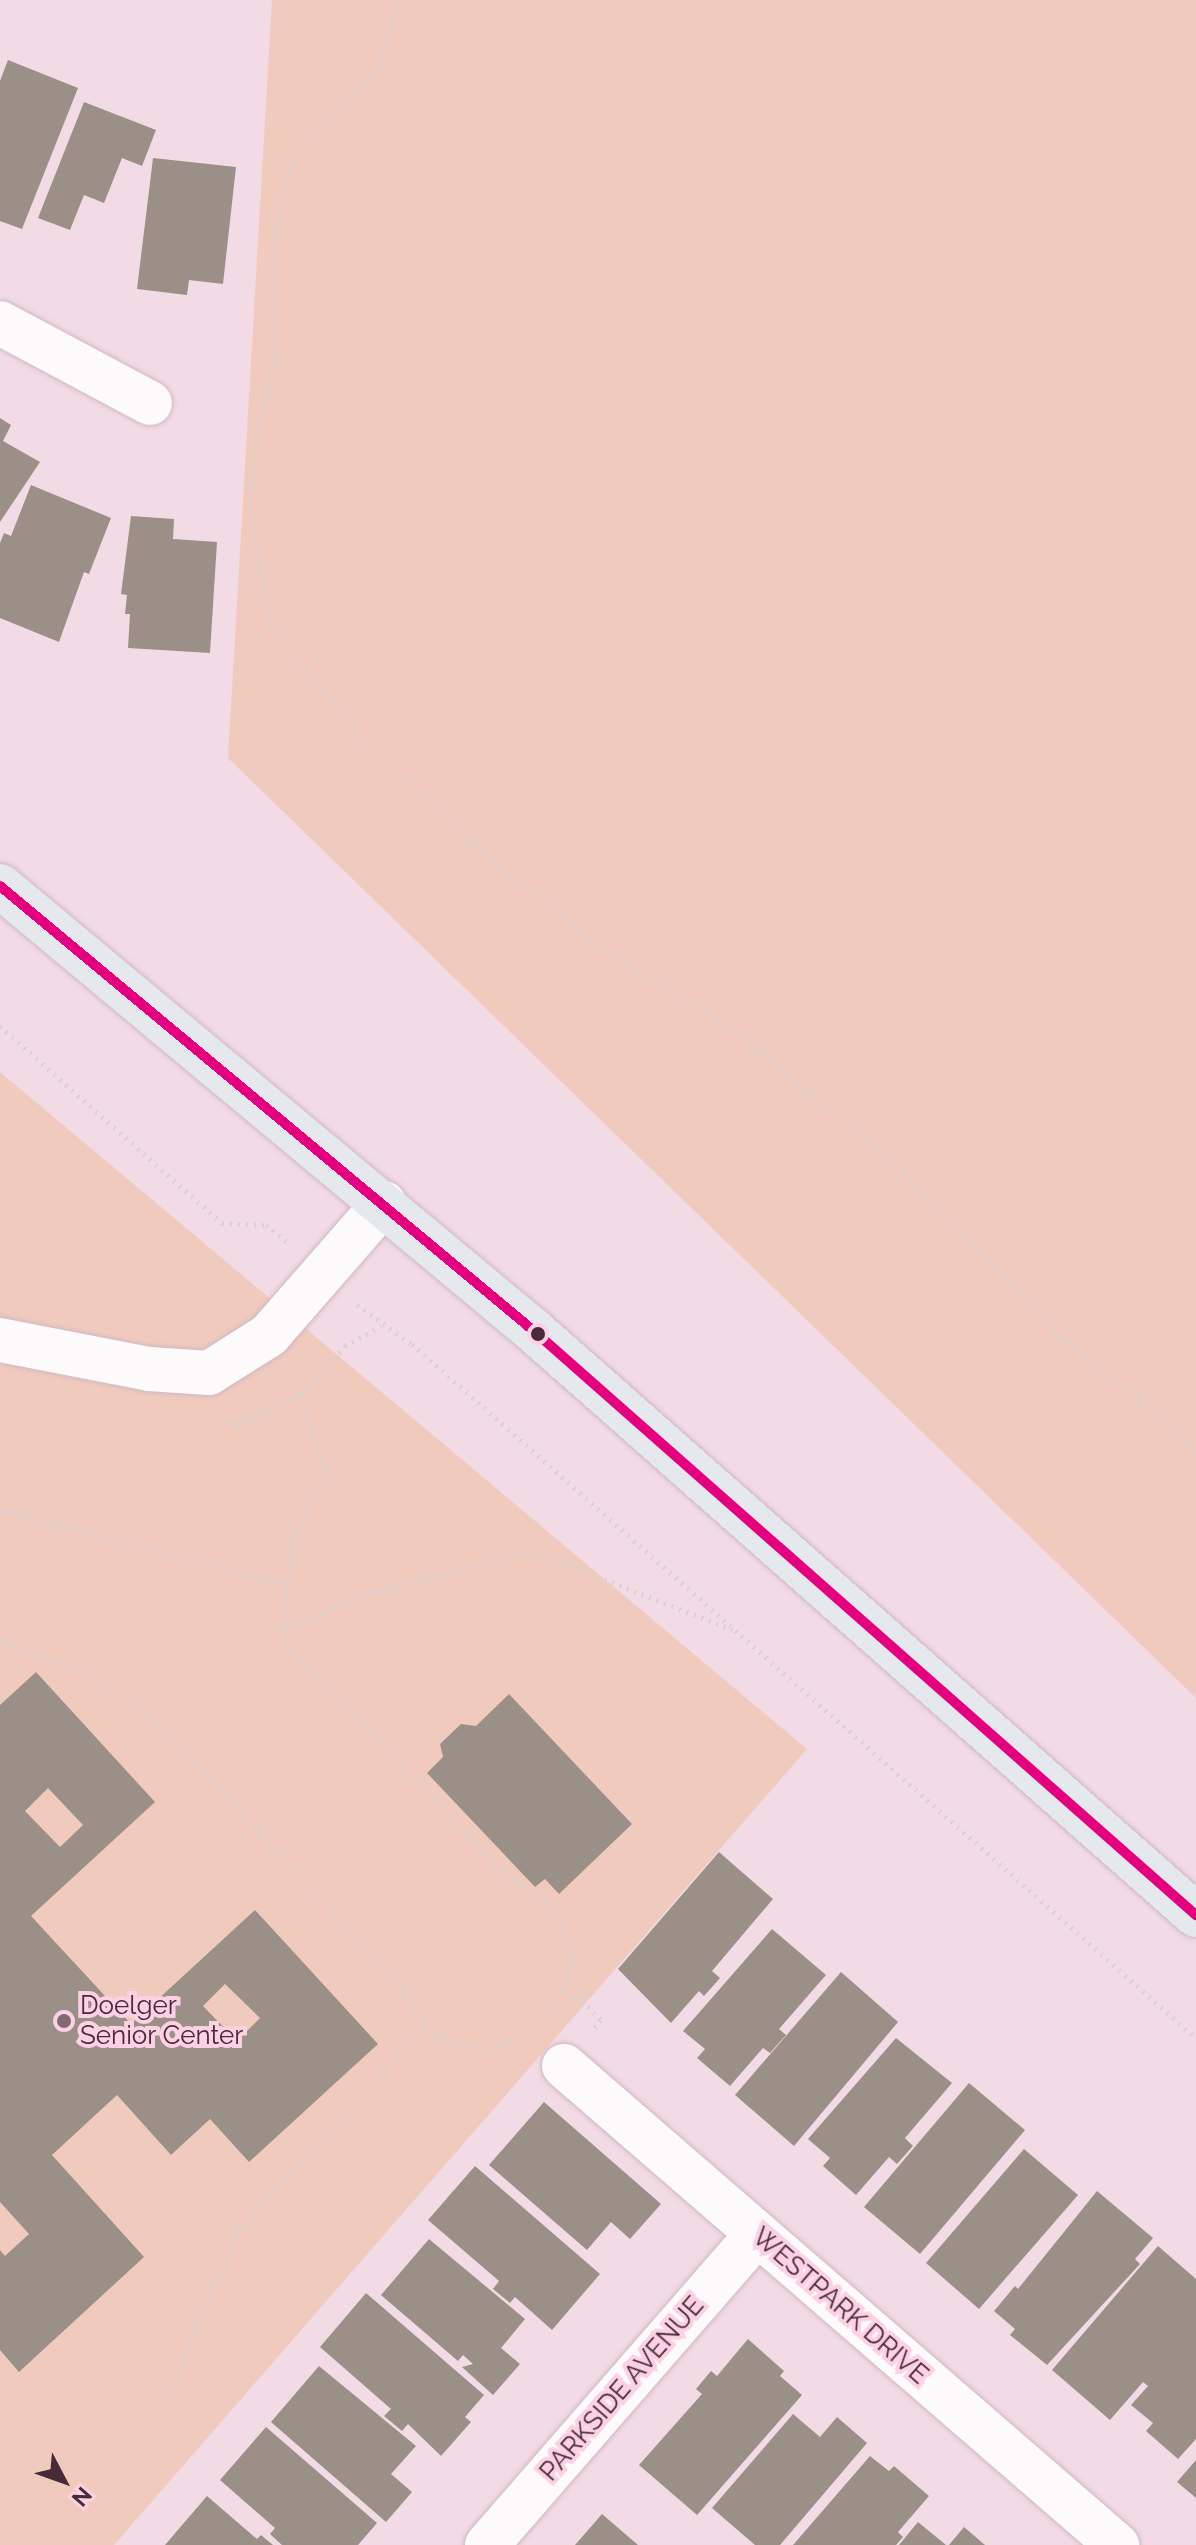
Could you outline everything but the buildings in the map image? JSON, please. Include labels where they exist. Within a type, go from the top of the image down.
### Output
[{"type":"main road","points":[[0,886],[384,1203],[714,1487],[1196,1915]]},
{"type":"street","points":[[0,323],[150,403]]},
{"type":"street","points":[[0,1340],[149,1369],[209,1373],[269,1335],[325,1275],[384,1203]]},
{"type":"street","name":"WESTPARK DRIVE","points":[[564,2066],[1117,2545]]},
{"type":"street","name":"PARKSIDE AVENUE","points":[[487,2545],[757,2234]]},
{"type":"path","points":[[397,0],[380,64],[292,165],[275,231],[275,363],[256,440],[250,504],[271,625],[355,731],[474,846],[590,939],[737,1032],[881,1153],[1061,1337],[1137,1397],[1196,1453]]},
{"type":"path","points":[[0,1026],[222,1223],[266,1225],[381,1326],[412,1344],[1196,2038]]},
{"type":"path","points":[[301,1394],[328,1473],[295,1534],[282,1629],[291,1649],[504,1875],[540,1895],[564,1928],[573,1952],[563,1989]]},
{"type":"path","points":[[0,1510],[288,1585]]},
{"type":"path","points":[[282,1629],[372,1592],[530,1550],[737,1632]]},
{"type":"path","points":[[0,1640],[82,1671],[148,1714],[394,1975],[425,2026],[237,2232],[166,2399]]},
{"type":"shaded area","points":[[272,0],[1196,0],[1196,1698],[228,758]]},
{"type":"shaded area","points":[[0,1072],[807,1749],[114,2545],[0,2545]]},
{"type":"transit line","points":[[0,886],[534,1331],[1196,1915]]},
{"type":"place","name":"Doelger Senior Center","points":[[64,2021]]}]
